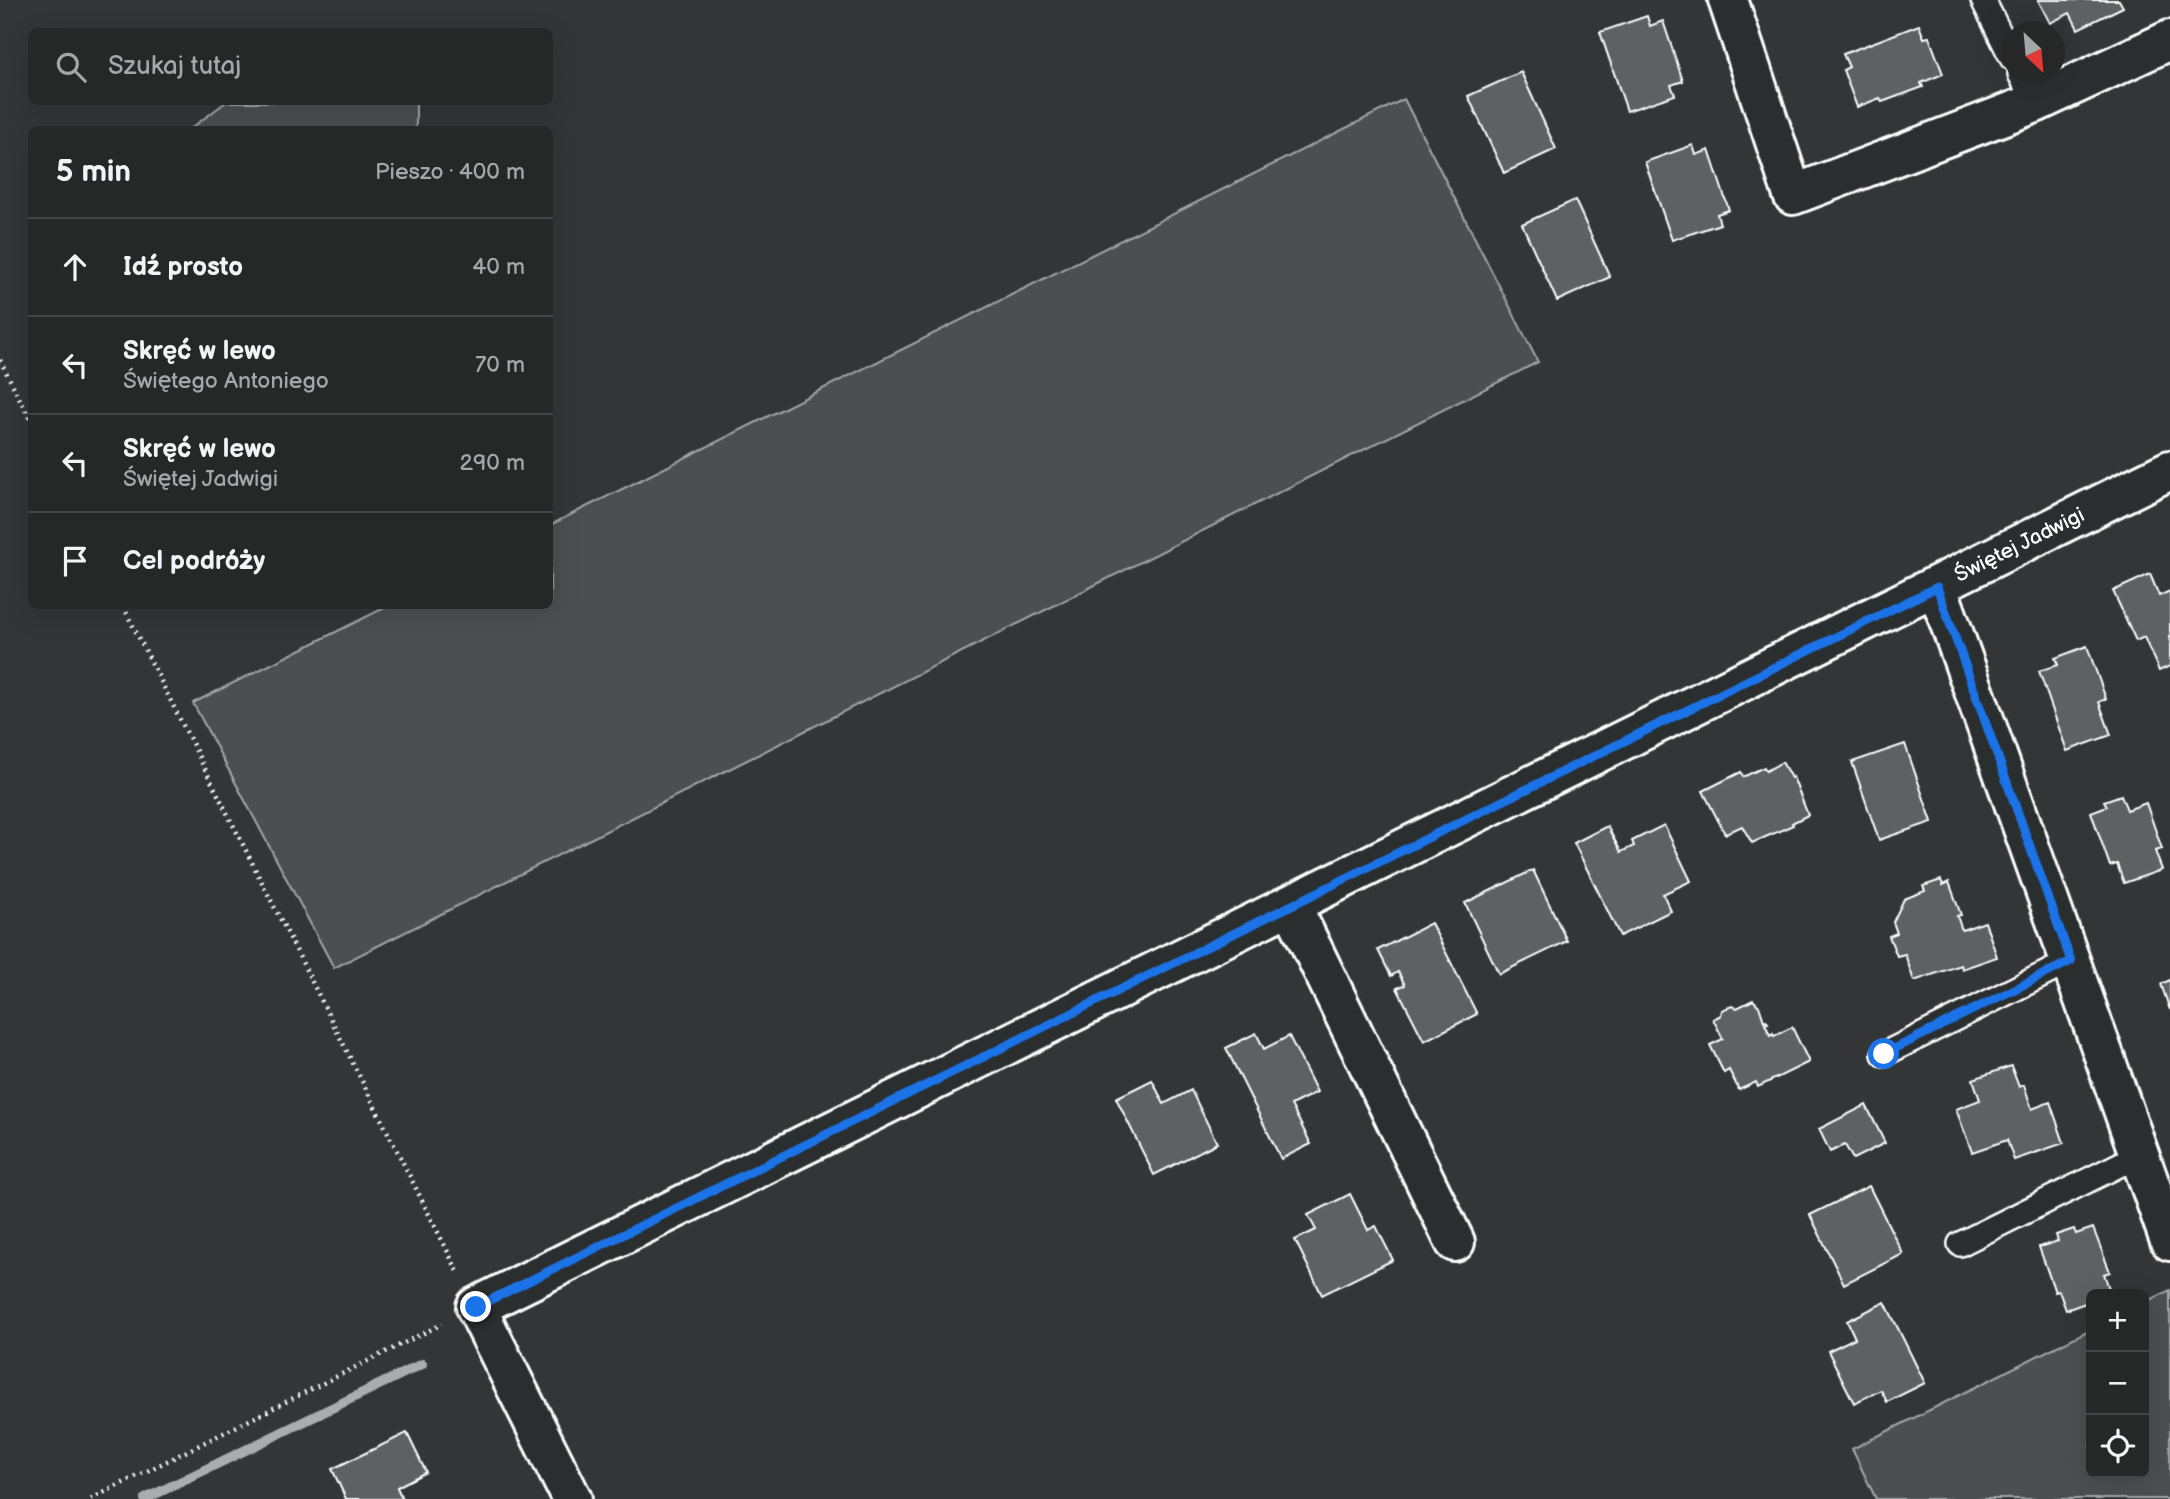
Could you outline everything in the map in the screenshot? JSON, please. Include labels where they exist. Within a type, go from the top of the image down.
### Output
[{"type":"street","points":[[1728,0],[1793,195],[2028,88],[2170,40]]},
{"type":"street","name":"Świętej Jadwigi","points":[[476,1307],[2170,470]]},
{"type":"street","points":[[1937,587],[2170,1241]]},
{"type":"street","points":[[1291,905],[1455,1242]]},
{"type":"street","points":[[476,1307],[572,1499]]},
{"type":"lane","points":[[1983,0],[2002,38]]},
{"type":"lane","points":[[1884,1054],[2071,961]]},
{"type":"lane","points":[[1960,1244],[2140,1155]]},
{"type":"path","points":[[0,360],[28,415]]},
{"type":"path","points":[[91,1499],[476,1307],[125,609]]},
{"type":"shaded area","points":[[1404,99],[1538,362],[334,968],[193,703],[382,609],[553,609],[553,524]]},
{"type":"shaded area","points":[[222,105],[416,105],[416,126],[194,126]]},
{"type":"shaded area","points":[[2170,1290],[2170,1499],[1876,1499],[1852,1449],[2086,1332],[2086,1478],[2149,1478],[2149,1300]]},
{"type":"building","points":[[2038,0],[2119,0],[2123,7],[2078,29],[2070,13],[2049,21]]},
{"type":"building","points":[[1647,16],[1650,26],[1663,21],[1683,81],[1671,85],[1675,95],[1627,111],[1600,32]]},
{"type":"building","points":[[1919,25],[1924,38],[1929,37],[1943,74],[1921,83],[1923,87],[1882,102],[1880,98],[1857,107],[1843,70],[1849,67],[1843,54]]},
{"type":"building","points":[[1521,72],[1556,149],[1504,173],[1468,96]]},
{"type":"building","points":[[1693,145],[1696,155],[1709,150],[1729,210],[1717,214],[1720,224],[1672,240],[1645,162]]},
{"type":"building","points":[[1575,200],[1610,277],[1557,301],[1522,224]]},
{"type":"building","points":[[2150,574],[2159,596],[2170,591],[2170,666],[2159,671],[2144,637],[2136,641],[2113,591]]},
{"type":"building","points":[[2087,646],[2106,699],[2099,702],[2111,735],[2067,751],[2039,671],[2058,665],[2055,658]]},
{"type":"building","points":[[1905,744],[1932,822],[1879,840],[1852,762]]},
{"type":"building","points":[[1782,762],[1791,778],[1793,777],[1808,815],[1792,823],[1793,825],[1752,843],[1742,826],[1725,834],[1703,791],[1741,772],[1743,777],[1764,767],[1766,771]]},
{"type":"building","points":[[2121,795],[2127,810],[2146,803],[2162,849],[2155,851],[2162,870],[2124,883],[2117,864],[2110,866],[2091,812],[2107,806],[2104,801]]},
{"type":"building","points":[[1664,825],[1691,881],[1663,894],[1671,911],[1620,936],[1574,843],[1607,826],[1621,852],[1634,846],[1632,841]]},
{"type":"building","points":[[1533,870],[1567,941],[1499,974],[1465,903]]},
{"type":"building","points":[[1941,880],[1943,885],[1949,882],[1961,915],[1957,916],[1962,930],[1985,922],[1997,957],[1962,969],[1961,965],[1914,981],[1905,954],[1897,956],[1889,936],[1897,933],[1893,922],[1904,899],[1925,891],[1923,886]]},
{"type":"building","points":[[1431,923],[1477,1014],[1424,1041],[1397,988],[1405,985],[1398,972],[1391,976],[1378,950]]},
{"type":"building","points":[[2170,980],[2170,1010],[2161,984]]},
{"type":"building","points":[[1753,1000],[1759,1006],[1764,1021],[1768,1023],[1765,1024],[1770,1035],[1773,1033],[1774,1036],[1792,1027],[1809,1062],[1758,1087],[1756,1082],[1739,1090],[1729,1070],[1724,1073],[1710,1045],[1723,1039],[1713,1019],[1721,1015],[1722,1010],[1732,1006],[1737,1008]]},
{"type":"building","points":[[1256,1033],[1264,1049],[1289,1036],[1317,1092],[1291,1105],[1311,1144],[1281,1159],[1226,1048]]},
{"type":"building","points":[[2011,1066],[2019,1087],[2024,1085],[2032,1109],[2050,1102],[2064,1143],[2014,1160],[2007,1140],[1972,1152],[1956,1109],[1980,1100],[1973,1079]]},
{"type":"building","points":[[1152,1080],[1164,1104],[1191,1090],[1217,1143],[1154,1175],[1116,1098]]},
{"type":"building","points":[[1866,1105],[1885,1143],[1853,1159],[1845,1145],[1830,1152],[1819,1129]]},
{"type":"building","points":[[1869,1186],[1903,1254],[1844,1284],[1810,1215]]},
{"type":"building","points":[[1350,1194],[1368,1230],[1376,1226],[1393,1260],[1322,1295],[1295,1240],[1316,1230],[1308,1215]]},
{"type":"building","points":[[2093,1228],[2110,1272],[2104,1274],[2109,1289],[2086,1289],[2086,1303],[2066,1310],[2059,1291],[2055,1292],[2039,1247],[2058,1241],[2056,1235],[2074,1229],[2076,1234]]},
{"type":"building","points":[[1885,1302],[1925,1383],[1887,1402],[1881,1390],[1854,1403],[1828,1351],[1855,1338],[1847,1321]]},
{"type":"building","points":[[407,1433],[426,1472],[397,1487],[402,1499],[346,1499],[332,1469]]},
{"type":"waterway","points":[[145,1499],[422,1364]]},
{"type":"route","points":[[476,1307],[1937,587],[2071,961],[1884,1054]]}]
